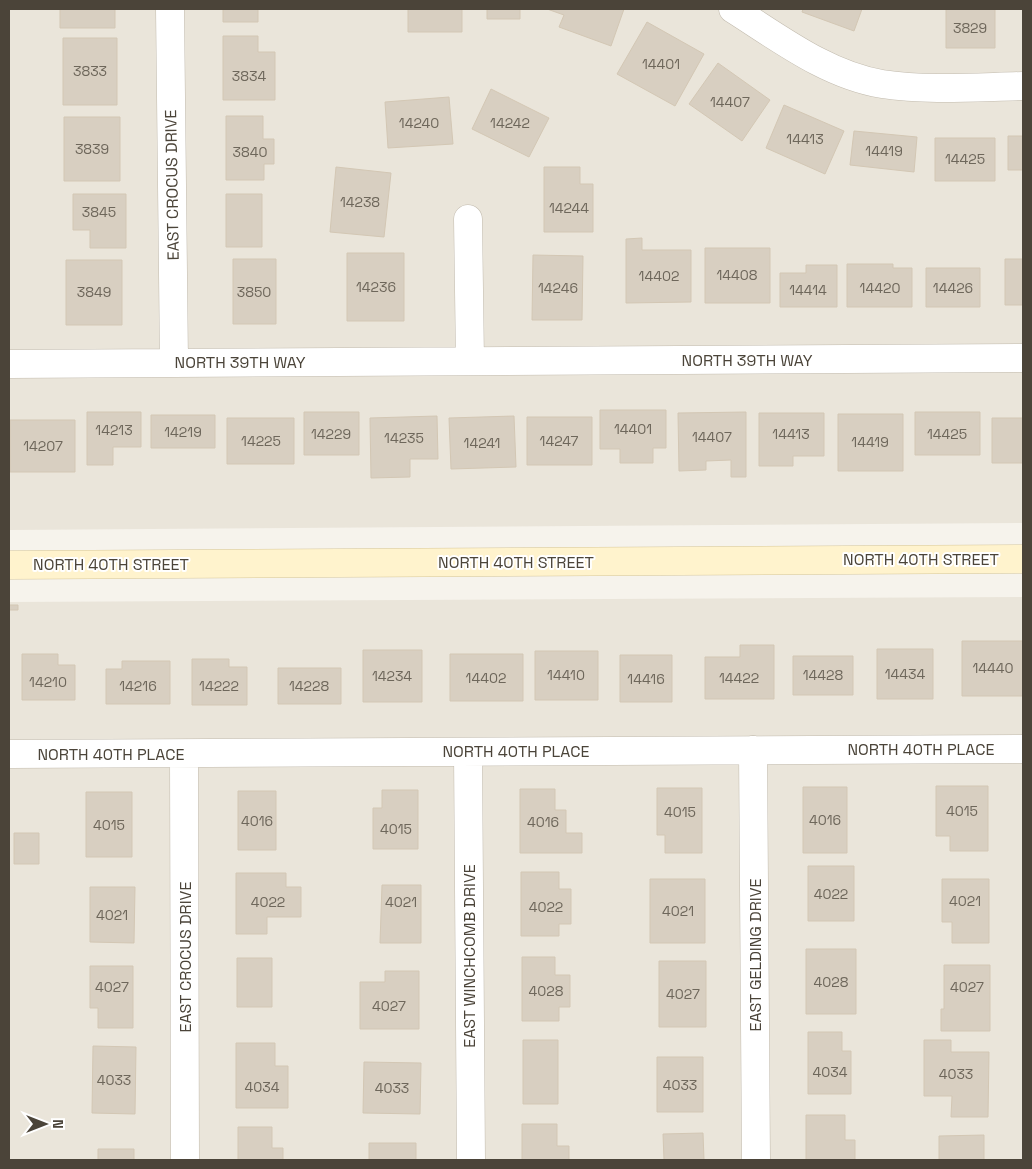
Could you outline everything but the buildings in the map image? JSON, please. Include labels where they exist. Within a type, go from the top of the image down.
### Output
[{"type":"main road","name":"NORTH 40TH STREET","points":[[9,565],[1023,558]]},
{"type":"street","name":"EAST CROCUS DRIVE","points":[[170,9],[174,362]]},
{"type":"street","points":[[733,9],[797,50],[844,73],[881,84],[930,88],[1023,86]]},
{"type":"street","points":[[468,219],[470,361]]},
{"type":"street","name":"NORTH 39TH WAY","points":[[9,364],[1023,358]]},
{"type":"street","name":"NORTH 40TH PLACE","points":[[9,754],[1023,748]]},
{"type":"street","name":"EAST GELDING DRIVE","points":[[753,750],[756,1160]]},
{"type":"street","name":"EAST WINCHCOMB DRIVE","points":[[468,752],[471,1160]]},
{"type":"street","name":"EAST CROCUS DRIVE","points":[[184,754],[185,1160]]},
{"type":"shaded area","points":[[9,9],[1023,9],[1023,523],[9,530]]},
{"type":"shaded area","points":[[1023,597],[1023,1160],[9,1160],[9,602]]}]
